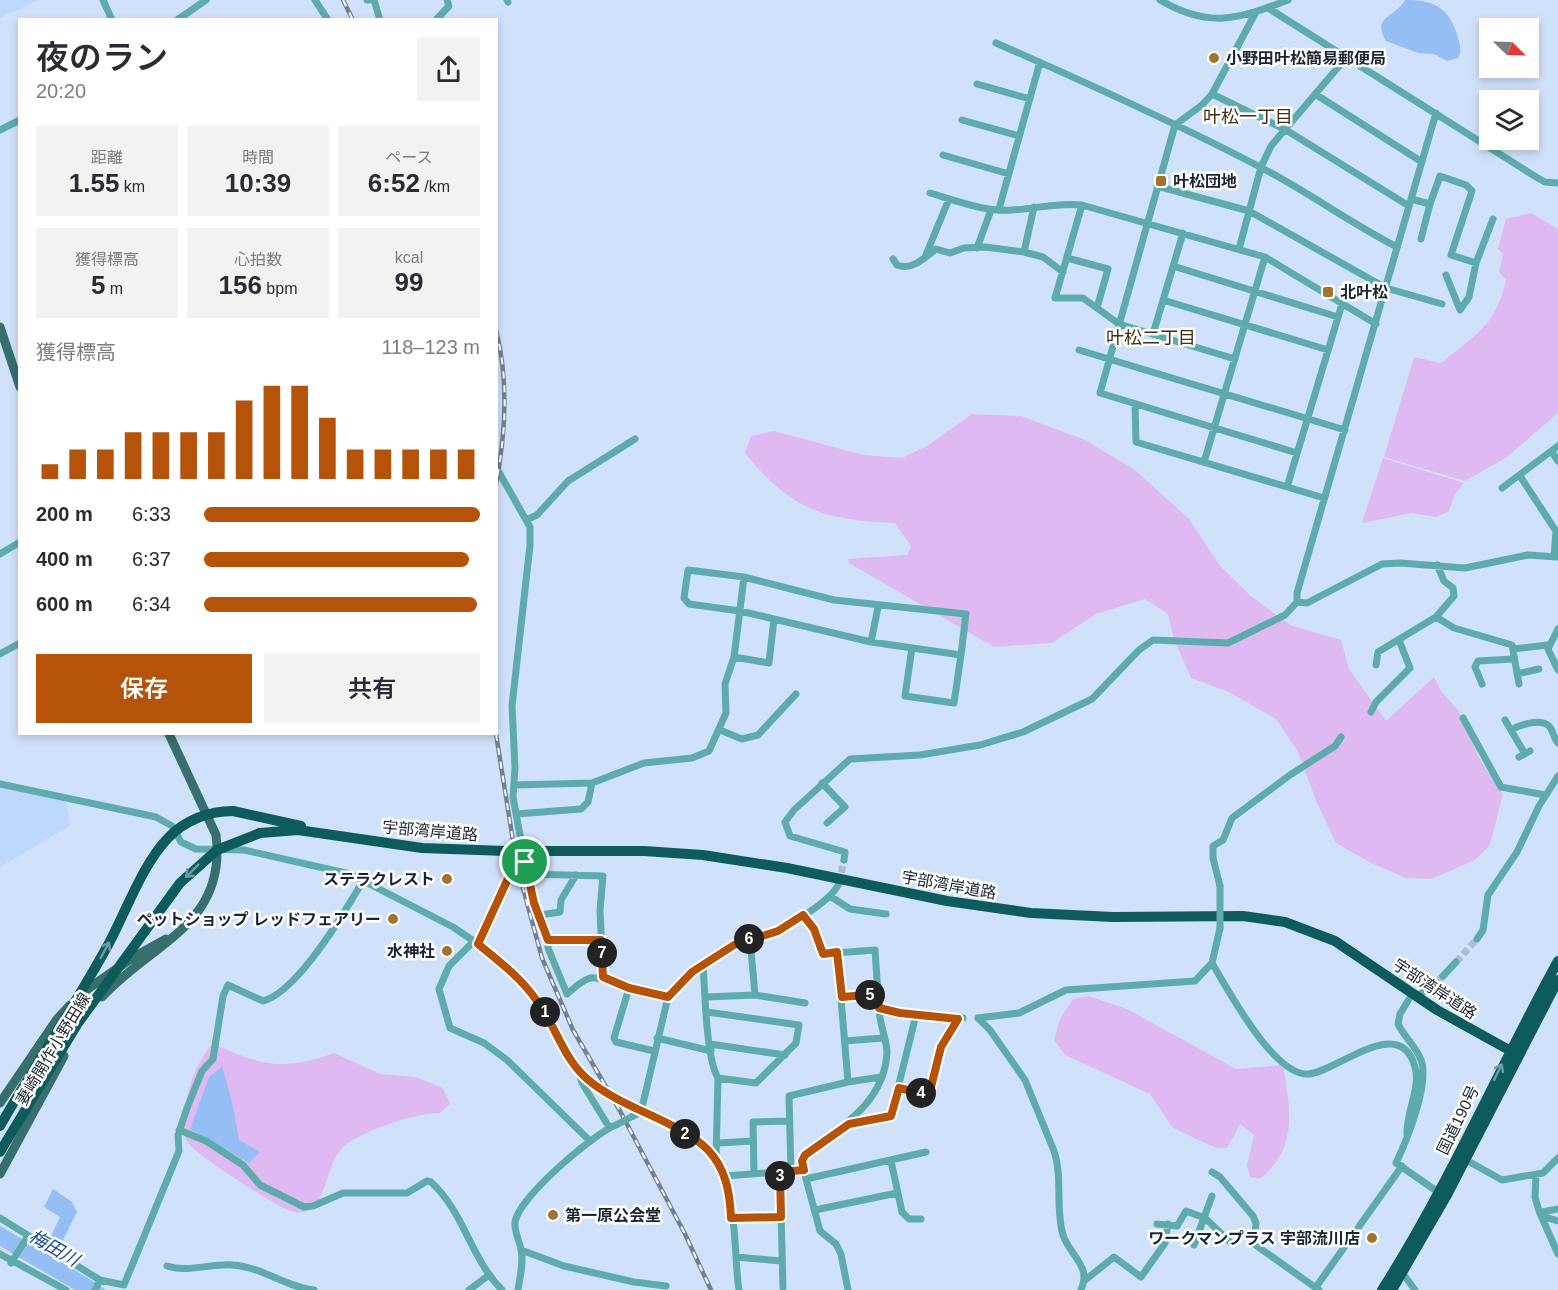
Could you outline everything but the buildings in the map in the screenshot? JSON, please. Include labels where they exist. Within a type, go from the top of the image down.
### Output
[{"type":"highway","name":"宇部湾岸道路","points":[[0,1125],[91,975],[158,849],[176,830],[192,820],[217,812],[234,812],[342,837]]},
{"type":"highway","name":"宇部湾岸道路","points":[[0,1152],[78,1023],[180,884],[217,850],[260,833],[292,830],[422,848],[506,851],[644,851],[703,855],[787,868],[947,901],[1031,913],[1113,917],[1243,916],[1285,922],[1335,941],[1437,1010],[1514,1052]]},
{"type":"highway","name":"国道190号","points":[[1382,1290],[1400,1270],[1466,1160],[1558,961]]},
{"type":"highway","name":"国道190号","points":[[1392,1290],[1438,1192],[1514,1052],[1558,980]]},
{"type":"highway","points":[[0,1158],[32,1099]]},
{"type":"main road","points":[[0,327],[18,381]]},
{"type":"main road","name":"妻崎開作小野田線","points":[[0,1174],[40,1098],[97,1003],[132,969],[160,950],[195,918],[213,883],[218,849],[216,835],[205,807],[169,735]]},
{"type":"main road","name":"妻崎開作小野田線","points":[[0,1103],[57,1019],[82,992],[132,958],[179,933]]},
{"type":"street","points":[[103,0],[110,18]]},
{"type":"street","points":[[180,18],[206,0]]},
{"type":"street","points":[[315,0],[327,18]]},
{"type":"street","points":[[367,0],[374,0],[379,18]]},
{"type":"street","points":[[438,18],[449,6],[447,0]]},
{"type":"street","points":[[1160,0],[1190,15],[1210,19],[1236,19],[1288,0]]},
{"type":"street","points":[[1268,8],[1536,177],[1545,182],[1558,183]]},
{"type":"street","points":[[1256,12],[1212,94],[1202,105],[1175,125],[1100,393],[1297,453]]},
{"type":"street","points":[[996,43],[1261,167],[1397,247]]},
{"type":"street","points":[[1239,249],[1261,167],[1271,146],[1346,58]]},
{"type":"street","points":[[999,209],[1040,62]]},
{"type":"street","points":[[977,84],[1030,99]]},
{"type":"street","points":[[1212,94],[1286,130],[1410,202],[1430,204]]},
{"type":"street","points":[[1315,94],[1422,162]]},
{"type":"street","points":[[844,860],[845,852],[795,839],[786,828],[785,822],[794,810],[837,768],[856,758],[930,754],[980,746],[1023,732],[1092,699],[1139,650],[1154,640],[1228,643],[1285,615],[1297,602],[1297,593],[1324,498],[1436,113]]},
{"type":"street","points":[[962,120],[1019,136]]},
{"type":"street","points":[[0,129],[18,121]]},
{"type":"street","points":[[944,155],[1009,174]]},
{"type":"street","points":[[1421,239],[1440,176],[1466,185],[1472,191],[1451,255],[1476,263]]},
{"type":"street","points":[[1157,186],[1249,211],[1386,288],[1443,304]]},
{"type":"street","points":[[930,193],[991,210],[1066,203],[1082,205],[1239,249],[1265,257],[1376,324]]},
{"type":"street","points":[[925,258],[949,199]]},
{"type":"street","points":[[1082,205],[1055,298],[1080,297],[1119,324],[1235,359]]},
{"type":"street","points":[[1024,252],[1035,212],[1034,207]]},
{"type":"street","points":[[977,248],[991,210]]},
{"type":"street","points":[[1446,275],[1460,310],[1469,297],[1476,263],[1493,219]]},
{"type":"street","points":[[1153,334],[1183,233]]},
{"type":"street","points":[[893,259],[897,265],[904,267],[925,258],[936,249],[950,253],[977,248],[1024,252],[1047,259],[1063,272]]},
{"type":"street","points":[[1204,462],[1265,257]]},
{"type":"street","points":[[1067,258],[1108,269],[1097,308]]},
{"type":"street","points":[[1173,266],[1338,316]]},
{"type":"street","points":[[1163,300],[1328,350]]},
{"type":"street","points":[[1287,487],[1342,304]]},
{"type":"street","points":[[1079,350],[1345,430]]},
{"type":"street","points":[[1135,404],[1136,442],[1324,498]]},
{"type":"street","points":[[526,520],[537,515],[568,481],[635,439]]},
{"type":"street","points":[[1502,488],[1558,446]]},
{"type":"street","points":[[1552,452],[1558,461]]},
{"type":"street","points":[[498,471],[530,527],[530,545],[512,706],[514,785],[516,814],[527,874],[548,940],[548,948],[567,994],[590,978],[603,977],[629,988],[668,997]]},
{"type":"street","points":[[1297,602],[1307,603],[1382,564],[1474,567],[1528,555],[1556,557],[1556,531],[1520,476]]},
{"type":"street","points":[[0,554],[18,543]]},
{"type":"street","points":[[1376,666],[1378,652],[1436,617],[1448,604],[1454,592],[1439,574],[1437,565]]},
{"type":"street","points":[[912,648],[906,696],[954,702],[961,655],[966,614],[952,610],[878,607],[834,600],[744,577],[688,570],[684,598],[689,604],[740,611],[871,642],[961,655]]},
{"type":"street","points":[[514,785],[592,783],[644,763],[704,755],[713,745],[726,713],[727,677],[734,657],[744,577]]},
{"type":"street","points":[[871,642],[878,607]]},
{"type":"street","points":[[1436,617],[1454,628],[1512,645],[1519,684]]},
{"type":"street","points":[[734,657],[769,663],[774,620]]},
{"type":"street","points":[[1558,629],[1548,645],[1552,660],[1558,670]]},
{"type":"street","points":[[1371,712],[1376,702],[1410,668],[1399,640]]},
{"type":"street","points":[[0,654],[18,644]]},
{"type":"street","points":[[1513,649],[1548,645]]},
{"type":"street","points":[[1482,684],[1475,667],[1478,661],[1513,659]]},
{"type":"street","points":[[1517,674],[1539,669]]},
{"type":"street","points":[[720,730],[742,739],[758,735],[796,694]]},
{"type":"street","points":[[1463,718],[1501,787],[1546,795]]},
{"type":"street","points":[[1505,720],[1524,754]]},
{"type":"street","points":[[1511,730],[1526,724],[1541,723],[1549,726],[1558,743]]},
{"type":"street","points":[[1083,1287],[1082,1263],[1069,1248],[1060,1225],[1057,1161],[1043,1130],[1036,1106],[1018,1068],[978,1018],[1019,1013],[1066,990],[1195,981],[1212,963],[1220,928],[1220,886],[1213,858],[1213,846],[1226,835],[1232,818],[1290,775],[1335,746],[1341,737]]},
{"type":"street","points":[[1476,939],[1483,930],[1488,895],[1518,852],[1558,776]]},
{"type":"street","points":[[516,814],[581,809],[588,802],[592,783]]},
{"type":"street","points":[[822,783],[845,807],[826,823]]},
{"type":"street","points":[[0,784],[156,817],[172,826],[181,842],[196,849],[244,850],[332,868],[364,879],[439,918],[476,943],[519,980],[537,1000],[564,1051],[579,1071],[598,1088],[637,1114],[699,1143],[716,1160],[724,1176],[739,1290]]},
{"type":"street","points":[[525,862],[511,872],[476,943],[449,966],[439,989],[450,1028],[484,1043],[507,1060],[590,1141]]},
{"type":"street","points":[[527,874],[603,876],[600,910],[603,977]]},
{"type":"street","points":[[540,915],[560,912],[561,900],[576,875]]},
{"type":"street","points":[[0,1218],[26,1238],[100,1281],[124,1285],[179,1150],[179,1130],[202,1071],[213,1059],[223,996],[228,985],[263,1001],[285,988],[319,948],[364,879]]},
{"type":"street","points":[[518,1290],[523,1263],[515,1231],[519,1210],[590,1141],[609,1127],[637,1114],[668,997],[703,964],[734,945],[778,931],[830,896],[839,882]]},
{"type":"street","points":[[830,896],[850,909],[886,914]]},
{"type":"street","points":[[803,915],[814,929],[823,954],[875,950],[879,1025],[887,1054],[880,1077],[870,1099],[849,1124],[805,1155],[802,1161],[820,1231],[836,1244],[841,1254],[848,1290]]},
{"type":"street","points":[[750,939],[755,995]]},
{"type":"street","points":[[548,940],[601,940]]},
{"type":"street","points":[[837,952],[848,1082]]},
{"type":"street","points":[[1443,976],[1456,962]]},
{"type":"street","points":[[1212,963],[1251,1026],[1290,1069],[1308,1074],[1317,1072],[1347,1056],[1379,1045],[1395,1045],[1404,1049],[1415,1068],[1416,1078],[1406,1119],[1407,1134]]},
{"type":"street","points":[[703,964],[711,1047],[718,1078],[716,1160]]},
{"type":"street","points":[[1421,993],[1430,987]]},
{"type":"street","points":[[629,988],[614,1038],[616,1042],[654,1052]]},
{"type":"street","points":[[842,997],[878,994]]},
{"type":"street","points":[[706,998],[755,995],[806,1003]]},
{"type":"street","points":[[1409,999],[1400,1014],[1398,1024],[1418,1053],[1424,1069],[1407,1134],[1396,1162],[1438,1192]]},
{"type":"street","points":[[879,1008],[916,1015],[961,1018],[941,1047],[929,1095],[899,1088]]},
{"type":"street","points":[[707,1012],[799,1025],[796,1043],[756,1083],[718,1078]]},
{"type":"street","points":[[849,1124],[891,1116],[916,1015]]},
{"type":"street","points":[[657,1038],[711,1047],[785,1055]]},
{"type":"street","points":[[845,1041],[884,1038]]},
{"type":"street","points":[[579,1071],[582,1083],[609,1127]]},
{"type":"street","points":[[791,1172],[789,1096],[880,1077]]},
{"type":"street","points":[[754,1173],[753,1122],[789,1121]]},
{"type":"street","points":[[179,1130],[206,1141],[243,1165],[260,1185],[304,1207],[313,1206],[343,1193],[407,1193],[427,1181],[431,1182],[460,1217],[489,1275],[502,1290]]},
{"type":"street","points":[[718,1143],[753,1141]]},
{"type":"street","points":[[806,1179],[926,1152]]},
{"type":"street","points":[[1466,1160],[1502,1180],[1536,1176],[1548,1170],[1558,1158]]},
{"type":"street","points":[[891,1161],[902,1212],[909,1218],[921,1219]]},
{"type":"street","points":[[1212,1172],[1220,1177],[1253,1216],[1256,1223],[1254,1244],[1317,1288],[1402,1166]]},
{"type":"street","points":[[724,1176],[804,1170]]},
{"type":"street","points":[[780,1172],[783,1288]]},
{"type":"street","points":[[1536,1176],[1535,1197],[1558,1254]]},
{"type":"street","points":[[815,1210],[897,1193]]},
{"type":"street","points":[[1194,1245],[1212,1196]]},
{"type":"street","points":[[1540,1213],[1558,1209]]},
{"type":"street","points":[[1157,1224],[1177,1226],[1186,1211],[1205,1218],[1230,1242]]},
{"type":"street","points":[[1540,1213],[1558,1221]]},
{"type":"street","points":[[731,1218],[781,1217]]},
{"type":"street","points":[[1083,1287],[1114,1257],[1141,1277],[1165,1244],[1168,1224]]},
{"type":"street","points":[[0,1259],[11,1263],[26,1238]]},
{"type":"street","points":[[521,1250],[564,1266],[634,1282],[666,1286]]},
{"type":"street","points":[[0,1254],[14,1259],[66,1290]]},
{"type":"street","points":[[736,1257],[781,1261]]},
{"type":"street","points":[[167,1266],[187,1268],[225,1265],[250,1268],[314,1290]]},
{"type":"street","points":[[1400,1270],[1414,1290]]},
{"type":"street","points":[[469,1290],[489,1275]]},
{"type":"street","points":[[95,1290],[100,1281]]},
{"type":"shaded area","points":[[0,0],[39,0],[0,18]]},
{"type":"shaded area","points":[[1405,0],[1432,4],[1444,11],[1457,34],[1460,49],[1458,58],[1447,61],[1434,54],[1418,53],[1386,41],[1381,27],[1383,22]]},
{"type":"shaded area","points":[[1531,213],[1558,229],[1558,413],[1507,457],[1465,481],[1384,457],[1414,357],[1441,363],[1474,337],[1490,319],[1502,296],[1506,280],[1499,272],[1503,254],[1498,249],[1506,219]]},
{"type":"shaded area","points":[[972,414],[1021,416],[1085,440],[1135,470],[1189,519],[1221,567],[1251,596],[1290,625],[1341,640],[1349,669],[1386,721],[1434,677],[1441,691],[1458,710],[1480,760],[1503,794],[1490,845],[1475,860],[1431,879],[1406,878],[1371,863],[1336,843],[1318,805],[1297,750],[1276,719],[1229,692],[1191,678],[1174,639],[1168,614],[1145,599],[1096,614],[1052,643],[994,647],[849,563],[848,559],[907,555],[911,546],[895,523],[848,519],[810,508],[778,488],[745,453],[751,436],[774,431],[863,455],[902,458],[927,446]]},
{"type":"shaded area","points":[[1383,458],[1464,483],[1455,494],[1449,511],[1436,517],[1412,513],[1362,523]]},
{"type":"shaded area","points":[[0,787],[65,801],[71,825],[0,867]]},
{"type":"shaded area","points":[[1088,996],[1127,1009],[1236,1069],[1283,1065],[1288,1097],[1289,1126],[1281,1154],[1272,1167],[1260,1179],[1250,1177],[1247,1165],[1254,1135],[1240,1124],[1227,1148],[1216,1148],[1173,1128],[1150,1094],[1065,1055],[1054,1040],[1060,1019],[1073,999]]},
{"type":"shaded area","points":[[212,1044],[245,1057],[272,1064],[299,1063],[334,1053],[380,1074],[415,1077],[443,1088],[450,1104],[440,1113],[389,1124],[350,1142],[337,1155],[322,1192],[313,1207],[306,1211],[295,1212],[257,1193],[223,1171],[196,1151],[186,1138],[185,1106],[190,1087],[201,1060]]},
{"type":"shaded area","points":[[222,1067],[232,1101],[239,1140],[260,1152],[249,1163],[190,1129],[209,1077]]},
{"type":"shaded area","points":[[53,1189],[72,1202],[77,1212],[62,1242],[51,1236],[60,1217],[44,1207]]},
{"type":"shaded area","points":[[0,1226],[106,1290],[75,1290],[0,1246]]},
{"type":"tunnel","points":[[839,883],[844,860]]},
{"type":"tunnel","points":[[1456,962],[1477,939]]},
{"type":"tunnel","points":[[1430,988],[1443,976]]},
{"type":"railway","points":[[343,0],[352,18]]},
{"type":"railway","points":[[498,340],[503,368],[505,407],[498,471]]},
{"type":"railway","points":[[496,735],[517,866],[542,958],[573,1030],[620,1111],[685,1234],[711,1290]]},
{"type":"place","name":"小野田叶松簡易郵便局","points":[[1214,58]]},
{"type":"place","name":"叶松団地","points":[[1161,181]]},
{"type":"place","name":"北叶松","points":[[1328,292]]},
{"type":"place","name":"ステラクレスト","points":[[447,879]]},
{"type":"place","name":"ペットショップ レッドフェアリー","points":[[393,919]]},
{"type":"place","name":"水神社","points":[[447,951]]},
{"type":"place","name":"第一原公会堂","points":[[553,1215]]},
{"type":"place","name":"ワークマンプラス 宇部流川店","points":[[1372,1238]]},
{"type":"district","name":"叶松一丁目","points":[[1248,117]]},
{"type":"district","name":"叶松二丁目","points":[[1151,338]]},
{"type":"route","points":[[525,862],[534,903],[548,940],[601,940],[603,977],[629,988],[668,997],[692,972],[734,945],[778,931],[803,915],[814,929],[823,954],[837,952],[842,997],[878,994],[879,1008],[900,1013],[958,1019],[941,1047],[929,1095],[899,1088],[891,1116],[849,1124],[805,1155],[802,1161],[804,1170],[780,1172],[781,1217],[731,1218],[728,1187],[721,1167],[707,1150],[688,1136],[598,1088],[579,1071],[564,1051],[537,1000],[519,980],[478,944],[493,916],[511,872],[525,862]]},
{"type":"water label","name":"梅田川","points":[[54,1248]]}]
